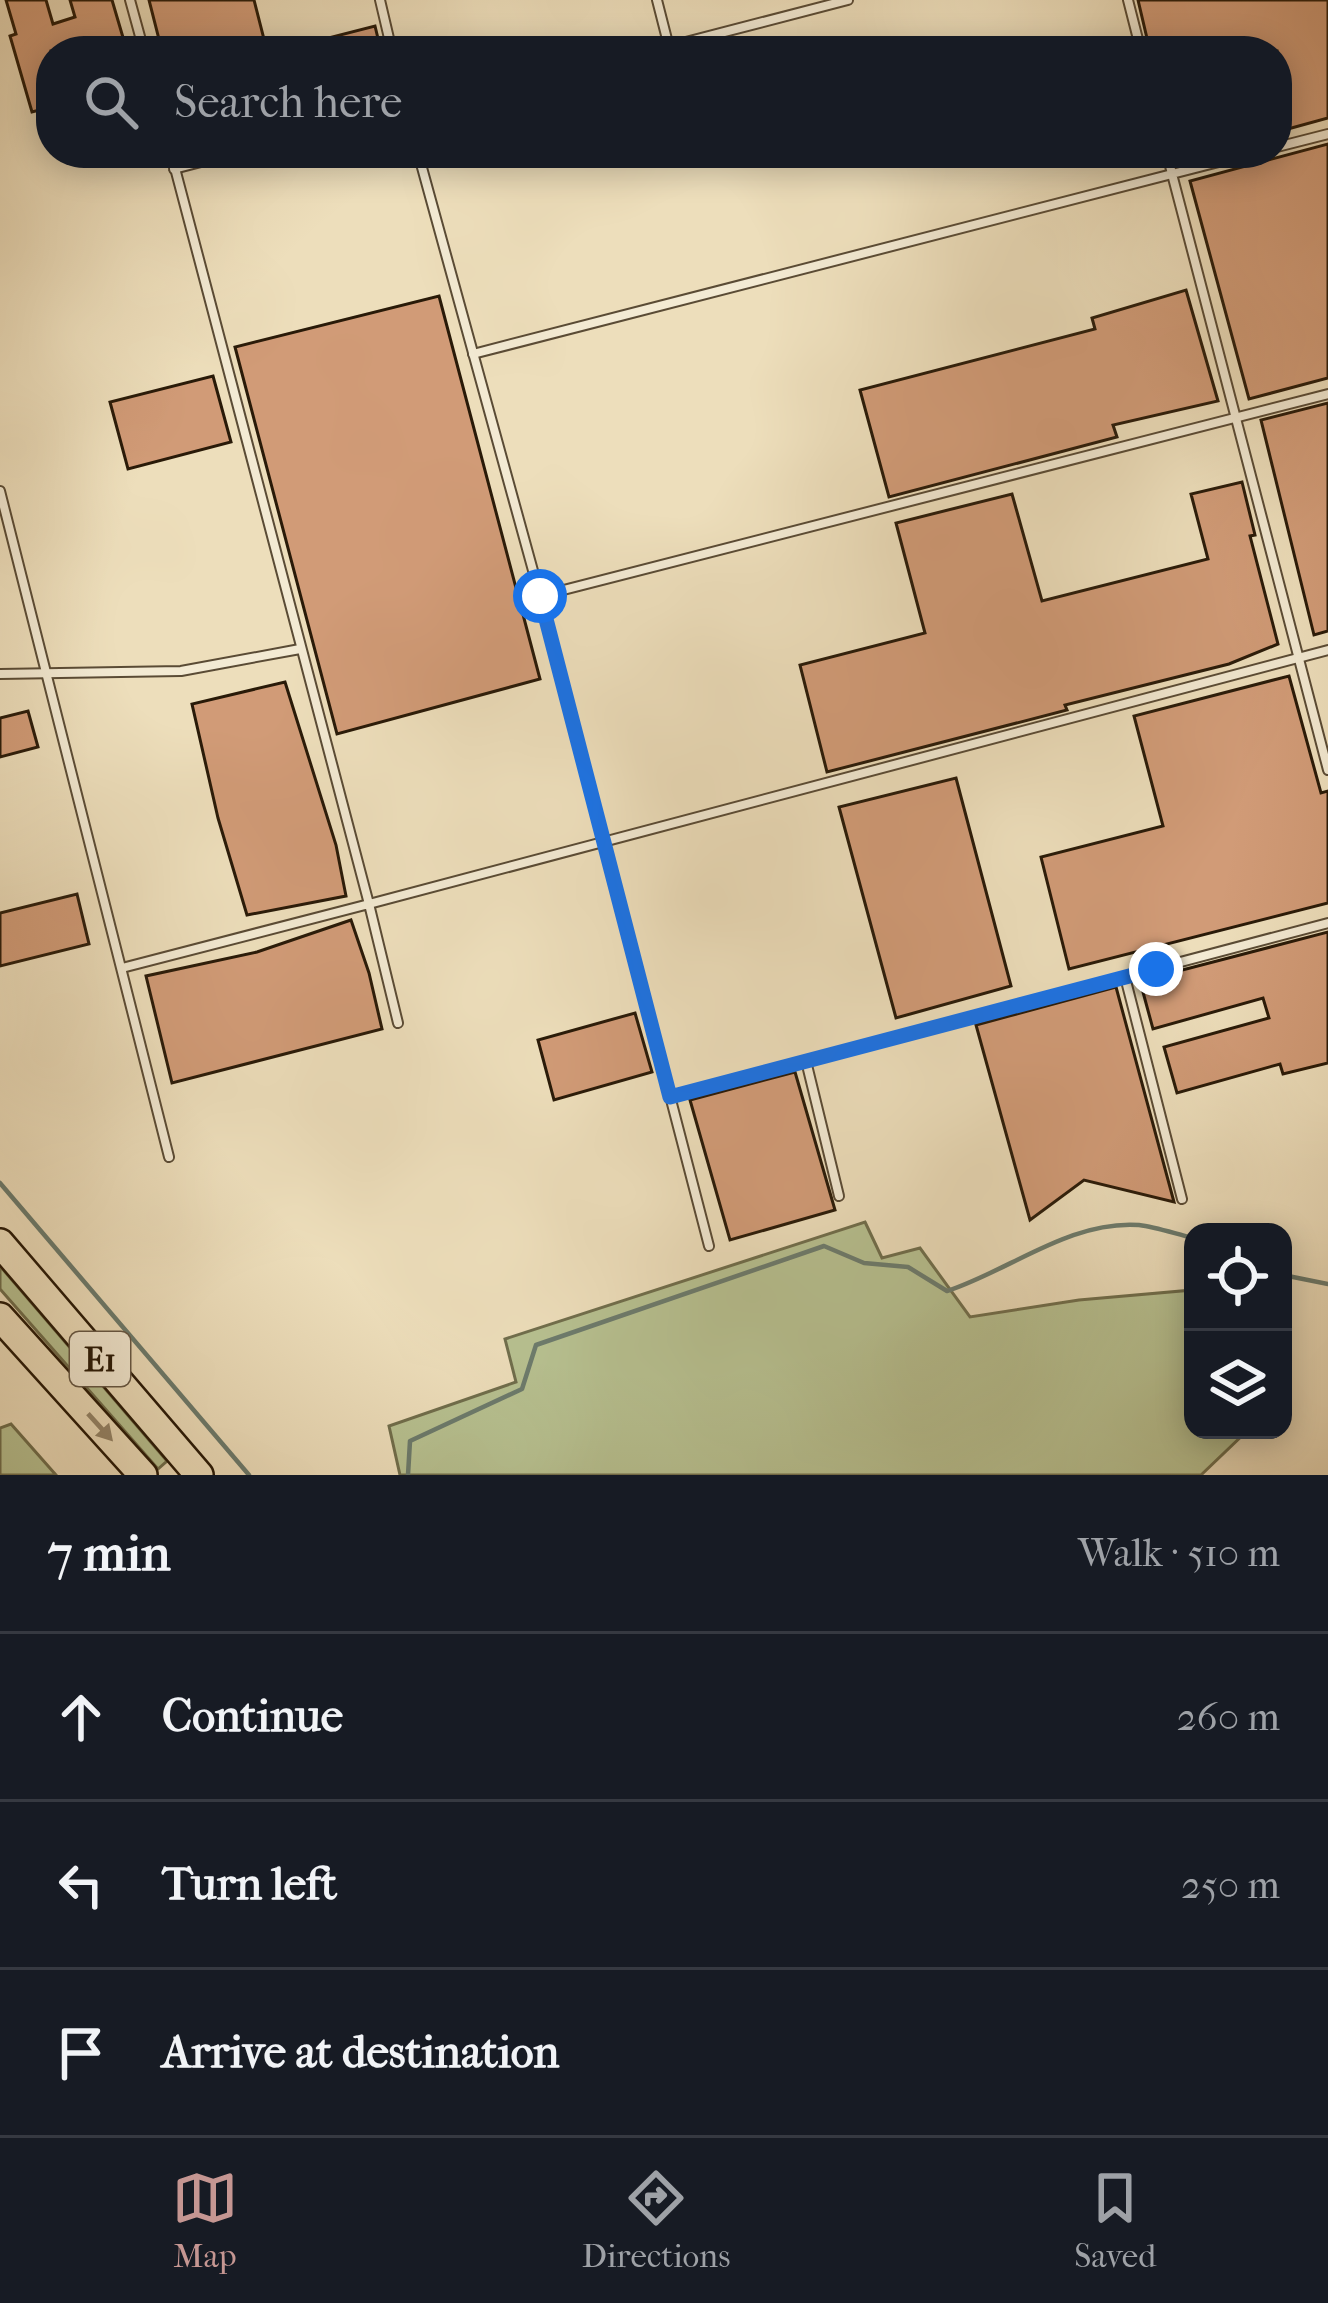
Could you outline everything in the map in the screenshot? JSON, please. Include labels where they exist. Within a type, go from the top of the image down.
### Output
[{"type":"highway","name":"E1","points":[[0,1243],[199,1475]]},
{"type":"highway","name":"E1","points":[[0,1317],[143,1475]]},
{"type":"lane","points":[[130,0],[141,36]]},
{"type":"lane","points":[[380,0],[388,36]]},
{"type":"lane","points":[[657,0],[666,36]]},
{"type":"lane","points":[[708,36],[848,0]]},
{"type":"lane","points":[[1128,0],[1137,36]]},
{"type":"lane","points":[[1292,143],[1328,134]]},
{"type":"lane","points":[[178,168],[174,169],[398,1023]]},
{"type":"lane","points":[[422,168],[540,596],[709,1246]]},
{"type":"lane","points":[[1171,168],[1328,770]]},
{"type":"lane","points":[[473,354],[1195,168]]},
{"type":"lane","points":[[540,596],[1328,394]]},
{"type":"lane","points":[[0,491],[170,1157]]},
{"type":"lane","points":[[0,674],[181,670],[300,649]]},
{"type":"lane","points":[[122,968],[1328,650]]},
{"type":"lane","points":[[670,1097],[1328,923]]},
{"type":"lane","points":[[1125,977],[1182,1199]]},
{"type":"lane","points":[[806,1061],[839,1196]]},
{"type":"green space","points":[[865,1222],[882,1258],[920,1248],[970,1317],[1079,1300],[1184,1291],[1184,1439],[1239,1439],[1201,1475],[400,1475],[389,1426],[516,1382],[505,1339]]},
{"type":"green space","points":[[0,1266],[167,1461],[158,1469],[0,1289]]},
{"type":"green space","points":[[11,1424],[56,1475],[0,1475],[0,1428]]},
{"type":"building","points":[[6,0],[46,0],[53,24],[75,17],[70,0],[112,0],[123,36],[36,36],[36,111],[32,112],[10,36],[16,34]]},
{"type":"building","points":[[149,0],[254,0],[263,36],[158,36]]},
{"type":"building","points":[[1138,0],[1328,0],[1328,118],[1292,128],[1292,36],[1146,36]]},
{"type":"building","points":[[375,26],[377,36],[336,36]]},
{"type":"building","points":[[1328,144],[1328,378],[1249,399],[1190,181],[1238,168],[1292,168],[1292,154]]},
{"type":"building","points":[[1186,290],[1218,401],[1113,425],[1117,437],[889,497],[860,390],[1095,329],[1092,318]]},
{"type":"building","points":[[439,296],[540,679],[337,734],[235,347]]},
{"type":"building","points":[[213,376],[231,442],[128,469],[110,402]]},
{"type":"building","points":[[1328,403],[1328,631],[1314,635],[1261,420]]},
{"type":"building","points":[[1242,482],[1255,535],[1250,536],[1278,644],[1229,664],[1065,705],[1067,710],[827,772],[800,665],[925,633],[896,523],[1012,494],[1042,601],[1208,559],[1191,494]]},
{"type":"building","points":[[1289,676],[1321,793],[1328,791],[1328,903],[1069,969],[1041,857],[1163,826],[1134,716]]},
{"type":"building","points":[[285,682],[336,845],[346,896],[247,915],[192,704]]},
{"type":"building","points":[[28,711],[38,747],[0,757],[0,718]]},
{"type":"building","points":[[956,778],[1011,986],[896,1018],[839,807]]},
{"type":"building","points":[[77,894],[89,944],[0,966],[0,913]]},
{"type":"building","points":[[351,920],[382,1029],[172,1083],[146,976],[257,952]]},
{"type":"building","points":[[1328,932],[1328,1063],[1283,1074],[1280,1064],[1177,1093],[1164,1047],[1269,1018],[1263,998],[1153,1029],[1140,981]]},
{"type":"building","points":[[1116,987],[1174,1202],[1084,1180],[1030,1220],[976,1025]]},
{"type":"building","points":[[635,1013],[652,1072],[554,1100],[538,1040]]},
{"type":"building","points":[[795,1072],[835,1210],[730,1240],[690,1100]]},
{"type":"waterway","points":[[0,1183],[249,1475]]},
{"type":"waterway","points":[[408,1475],[410,1441],[522,1389],[536,1345],[824,1246],[864,1263],[908,1267],[947,1291],[1089,1230],[1139,1225],[1184,1236]]},
{"type":"waterway","points":[[1292,1277],[1328,1284]]},
{"type":"route","points":[[540,596],[670,1097],[1156,969]]}]
